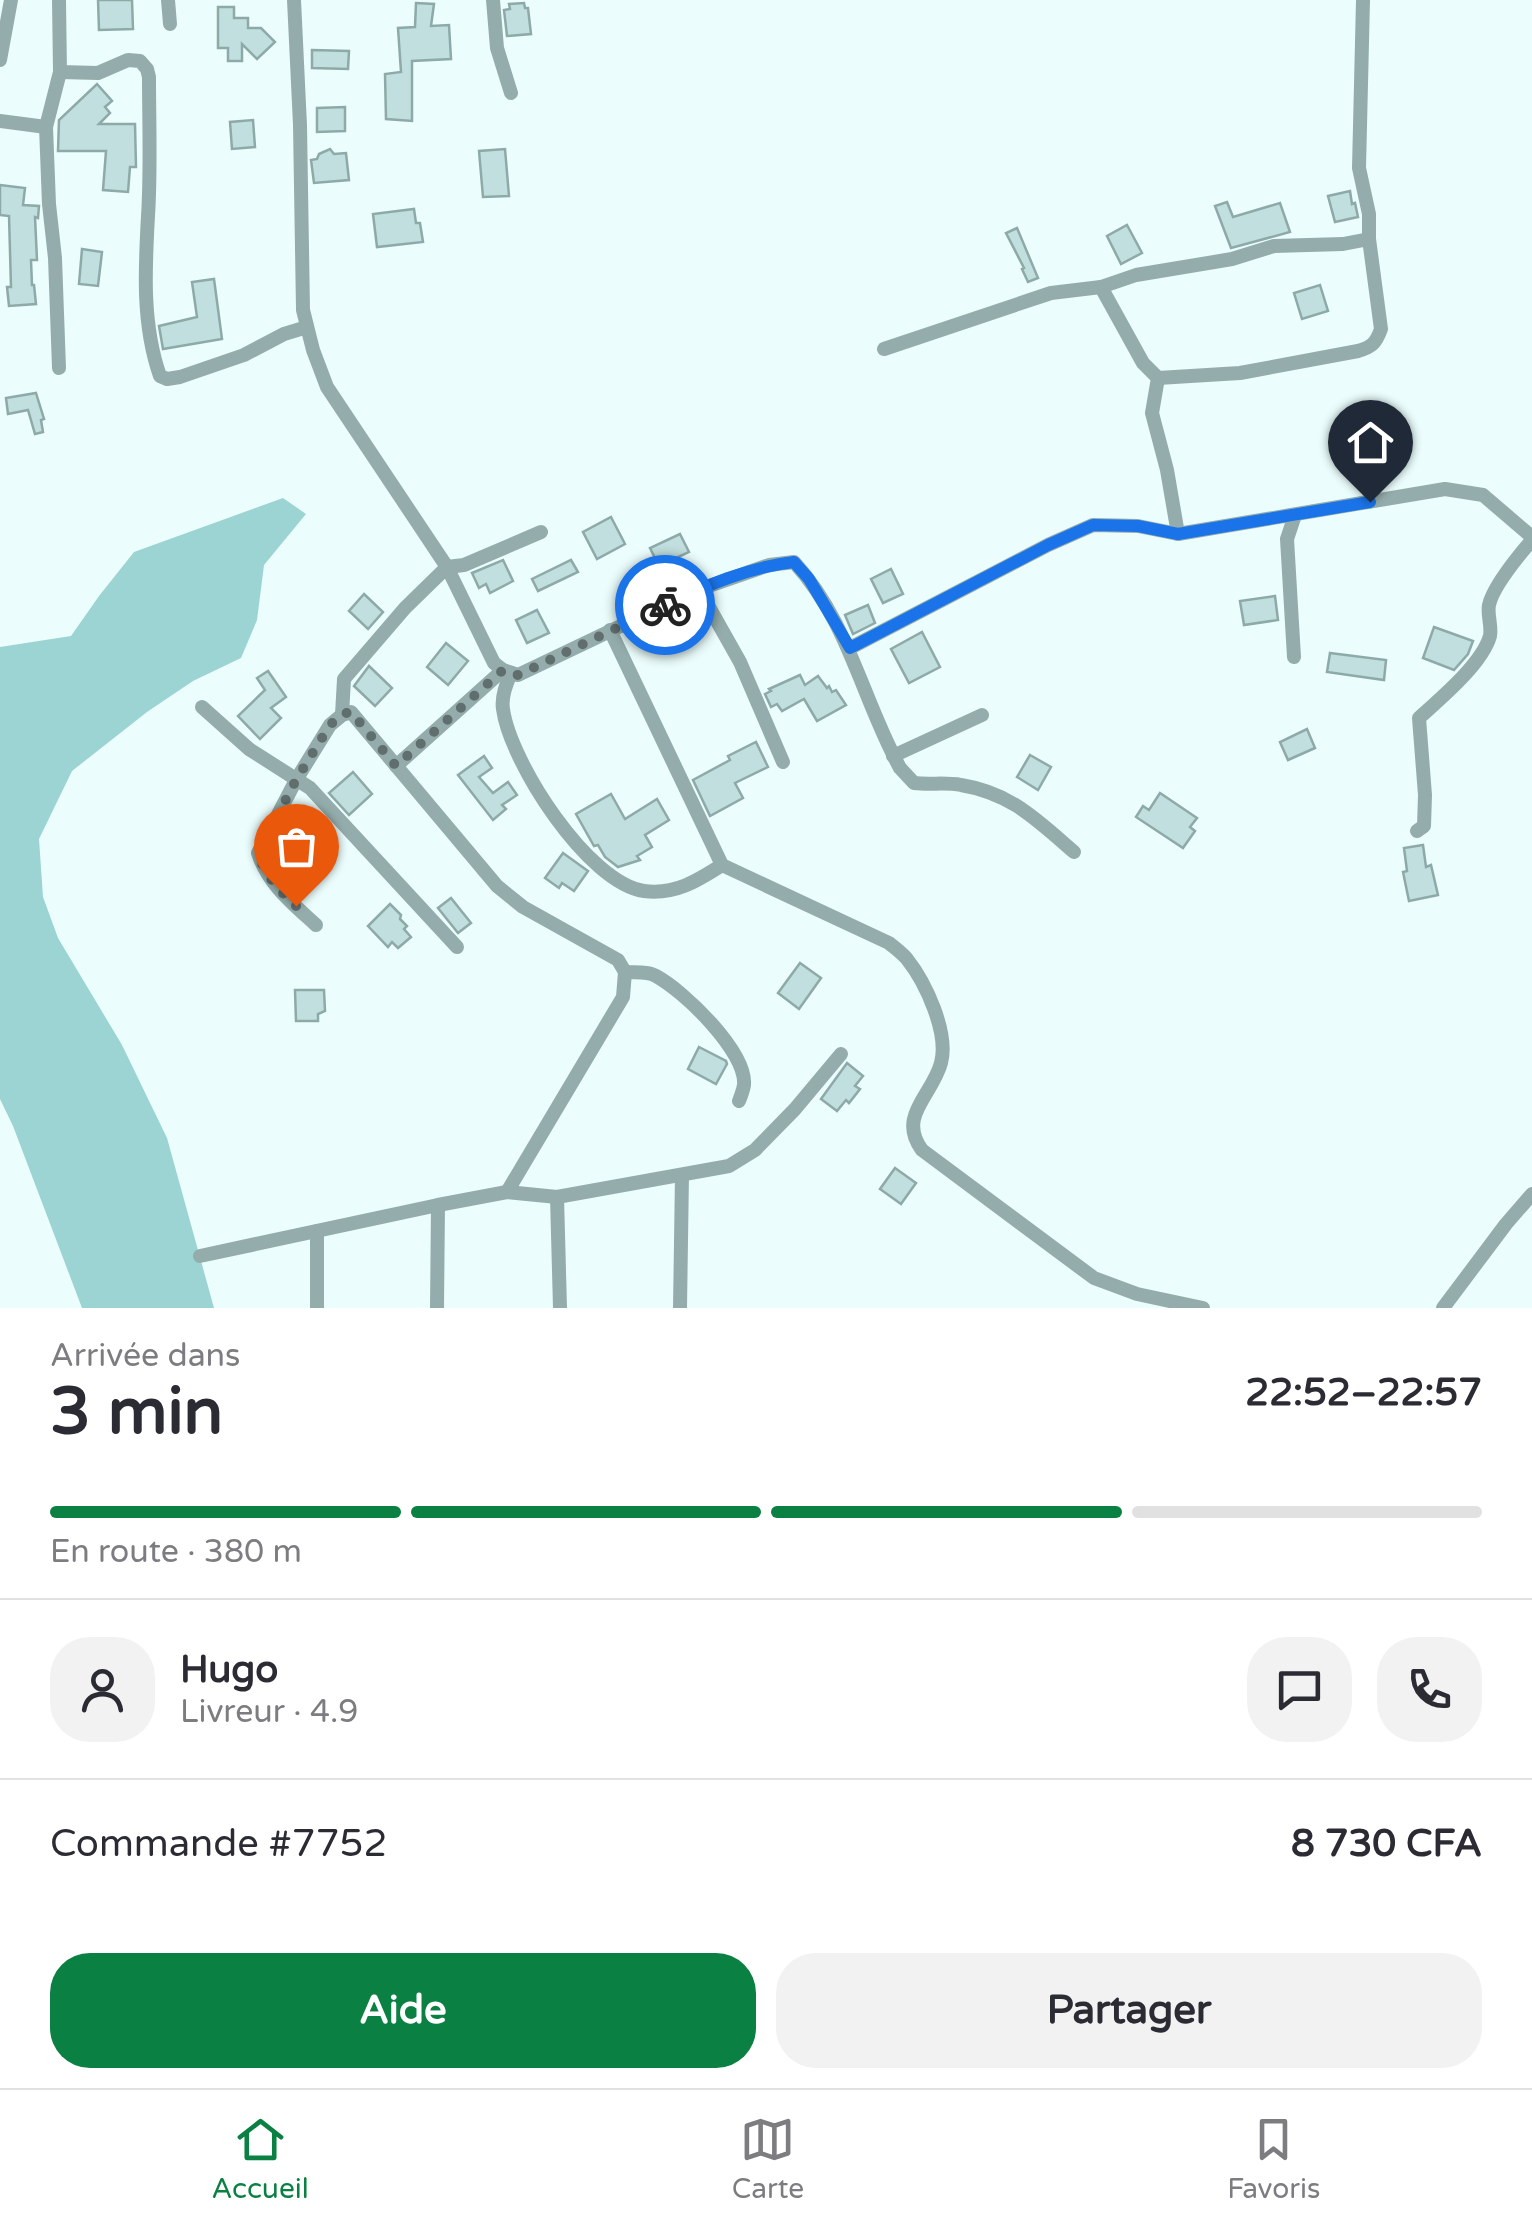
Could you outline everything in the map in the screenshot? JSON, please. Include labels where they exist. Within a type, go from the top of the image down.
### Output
[{"type":"street","points":[[0,60],[11,0]]},
{"type":"street","points":[[59,368],[46,127],[60,72],[60,0]]},
{"type":"street","points":[[168,0],[170,24]]},
{"type":"street","points":[[294,0],[303,310],[312,350],[327,387],[448,567],[494,663],[518,675],[692,592],[769,565],[794,562],[809,579],[850,648],[893,756],[914,783],[957,784],[988,791],[1020,806],[1074,852]]},
{"type":"street","points":[[493,0],[497,48],[511,93]]},
{"type":"street","points":[[1101,287],[1143,363],[1158,378],[1240,373],[1371,348],[1381,329],[1368,239],[1369,214],[1359,168],[1363,0]]},
{"type":"street","points":[[60,72],[98,73],[128,60],[140,60],[147,68],[147,315],[160,376],[180,377],[307,327]]},
{"type":"street","points":[[0,121],[46,127]]},
{"type":"street","points":[[884,349],[1051,293],[1101,287],[1136,275],[1232,260],[1274,246],[1343,244],[1368,239]]},
{"type":"street","points":[[1158,378],[1152,413],[1168,470],[1178,534]]},
{"type":"street","points":[[850,648],[1093,525],[1138,526],[1178,534],[1445,489],[1484,495],[1532,538],[1489,603],[1490,635],[1473,665],[1419,718],[1426,794],[1424,826],[1417,831]]},
{"type":"street","points":[[1294,657],[1287,539],[1295,515]]},
{"type":"street","points":[[342,714],[344,680],[406,608],[448,567],[464,565],[541,532]]},
{"type":"street","points":[[692,592],[709,608],[740,662],[783,762]]},
{"type":"street","points":[[610,630],[722,866],[889,943],[908,960],[934,1007],[942,1036],[941,1063],[911,1126],[922,1150],[1094,1278],[1137,1294],[1203,1308]]},
{"type":"street","points":[[396,766],[507,671]]},
{"type":"street","points":[[507,671],[502,706],[515,748],[553,814],[580,848],[610,876],[642,891],[668,890],[690,886],[722,866]]},
{"type":"street","points":[[202,708],[249,749],[310,788],[456,948]]},
{"type":"street","points":[[316,925],[277,888],[262,867],[258,853],[330,725],[342,714],[351,712],[498,886],[523,906],[618,960],[625,972],[623,997],[508,1192]]},
{"type":"street","points":[[893,756],[982,715]]},
{"type":"street","points":[[625,972],[653,973],[718,1030],[732,1049],[745,1083],[739,1101]]},
{"type":"street","points":[[200,1256],[508,1192],[558,1197],[729,1166],[755,1150],[841,1054]]},
{"type":"street","points":[[680,1308],[682,1174]]},
{"type":"street","points":[[1443,1308],[1532,1194]]},
{"type":"street","points":[[558,1197],[560,1308]]},
{"type":"street","points":[[437,1308],[438,1205]]},
{"type":"street","points":[[317,1231],[318,1308]]},
{"type":"shaded area","points":[[283,498],[306,514],[264,565],[257,620],[241,658],[193,681],[72,771],[39,839],[43,897],[58,938],[122,1045],[167,1138],[214,1308],[82,1308],[0,1099],[0,647],[71,636],[134,552]]},
{"type":"building","points":[[98,0],[132,0],[133,29],[99,30]]},
{"type":"building","points":[[416,3],[434,4],[431,26],[449,25],[451,59],[412,61],[412,121],[386,119],[385,74],[401,72],[398,28],[415,27]]},
{"type":"building","points":[[524,3],[531,34],[507,36],[504,10],[510,9],[509,4]]},
{"type":"building","points":[[218,7],[234,7],[234,18],[248,18],[248,28],[261,28],[275,42],[257,59],[242,44],[242,61],[228,61],[228,48],[218,48]]},
{"type":"building","points":[[312,50],[349,51],[348,69],[312,68]]},
{"type":"building","points":[[97,84],[112,101],[105,107],[110,113],[99,124],[135,124],[136,167],[130,167],[128,192],[103,190],[106,151],[58,151],[59,120]]},
{"type":"building","points":[[345,107],[345,131],[317,132],[317,108]]},
{"type":"building","points":[[253,120],[255,147],[232,149],[230,122]]},
{"type":"building","points":[[330,149],[334,154],[346,153],[349,180],[314,183],[311,160]]},
{"type":"building","points":[[505,149],[509,196],[483,197],[479,151]]},
{"type":"building","points":[[0,185],[25,188],[23,205],[39,206],[38,218],[35,217],[37,260],[31,260],[36,304],[9,306],[9,216],[0,215]]},
{"type":"building","points":[[1350,191],[1358,217],[1335,222],[1328,196]]},
{"type":"building","points":[[1227,202],[1233,217],[1280,203],[1290,232],[1231,248],[1215,206]]},
{"type":"building","points":[[414,209],[423,242],[377,247],[373,214]]},
{"type":"building","points":[[1127,225],[1142,253],[1121,264],[1107,236]]},
{"type":"building","points":[[1017,228],[1038,278],[1028,282],[1006,233]]},
{"type":"building","points":[[82,249],[102,252],[98,286],[79,284]]},
{"type":"building","points":[[214,279],[222,339],[163,349],[159,326],[197,317],[192,282]]},
{"type":"building","points":[[1320,285],[1328,311],[1302,319],[1294,293]]},
{"type":"building","points":[[36,393],[44,419],[43,432],[35,434],[28,410],[8,414],[6,398]]},
{"type":"building","points":[[611,517],[625,544],[597,559],[583,532]]},
{"type":"building","points":[[680,534],[689,552],[659,566],[650,548]]},
{"type":"building","points":[[503,560],[513,581],[490,593],[486,584],[479,588],[472,573]]},
{"type":"building","points":[[571,560],[578,572],[538,591],[532,579]]},
{"type":"building","points":[[891,569],[903,594],[883,603],[871,579]]},
{"type":"building","points":[[364,594],[383,612],[368,629],[349,611]]},
{"type":"building","points":[[1275,596],[1278,620],[1244,625],[1240,601]]},
{"type":"building","points":[[868,605],[875,623],[853,634],[845,615]]},
{"type":"building","points":[[537,610],[549,633],[527,643],[516,620]]},
{"type":"building","points":[[1434,627],[1473,641],[1454,670],[1423,658]]},
{"type":"building","points":[[922,632],[940,667],[909,683],[891,649]]},
{"type":"building","points":[[446,643],[468,661],[448,685],[427,667]]},
{"type":"building","points":[[1330,653],[1386,660],[1384,680],[1327,672]]},
{"type":"building","points":[[369,666],[392,688],[375,706],[354,686]]},
{"type":"building","points":[[268,671],[286,697],[271,708],[281,718],[260,739],[238,716],[265,690],[257,678]]},
{"type":"building","points":[[800,675],[805,685],[818,676],[832,692],[836,690],[846,705],[817,721],[804,699],[782,711],[777,704],[771,707],[765,694],[769,689]]},
{"type":"building","points":[[1307,729],[1315,748],[1288,760],[1280,742]]},
{"type":"building","points":[[756,742],[768,767],[735,783],[743,798],[710,816],[693,780]]},
{"type":"building","points":[[1030,755],[1051,767],[1038,790],[1017,777]]},
{"type":"building","points":[[484,756],[492,768],[479,777],[493,793],[508,782],[517,795],[502,805],[506,809],[493,820],[458,775]]},
{"type":"building","points":[[353,772],[372,794],[349,815],[329,793]]},
{"type":"building","points":[[1160,793],[1197,818],[1190,827],[1195,831],[1183,848],[1136,817],[1143,806],[1149,810]]},
{"type":"building","points":[[611,794],[625,819],[657,799],[669,820],[645,835],[652,847],[637,856],[640,860],[618,867],[598,845],[594,846],[576,814]]},
{"type":"building","points":[[1423,845],[1426,867],[1431,865],[1438,895],[1409,901],[1403,872],[1407,871],[1404,848]]},
{"type":"building","points":[[563,853],[588,871],[574,891],[562,883],[559,888],[545,878]]},
{"type":"building","points":[[451,898],[471,923],[458,933],[438,908]]},
{"type":"building","points":[[390,904],[401,915],[407,926],[404,929],[411,937],[398,948],[392,942],[388,947],[368,926]]},
{"type":"building","points":[[800,963],[821,978],[799,1009],[778,993]]},
{"type":"building","points":[[295,990],[324,990],[325,1011],[318,1014],[318,1021],[296,1021]]},
{"type":"building","points":[[699,1047],[726,1061],[716,1084],[688,1069]]},
{"type":"building","points":[[847,1063],[863,1076],[855,1086],[860,1089],[837,1111],[821,1099]]},
{"type":"building","points":[[895,1168],[916,1183],[901,1204],[880,1189]]},
{"type":"way so far","points":[[296,906],[277,888],[262,867],[258,853],[296,780],[330,725],[342,714],[351,712],[396,766],[503,670],[518,675],[665,605]]},
{"type":"route","points":[[665,605],[769,565],[794,562],[809,579],[850,648],[1093,525],[1138,526],[1178,534],[1370,502]]}]
